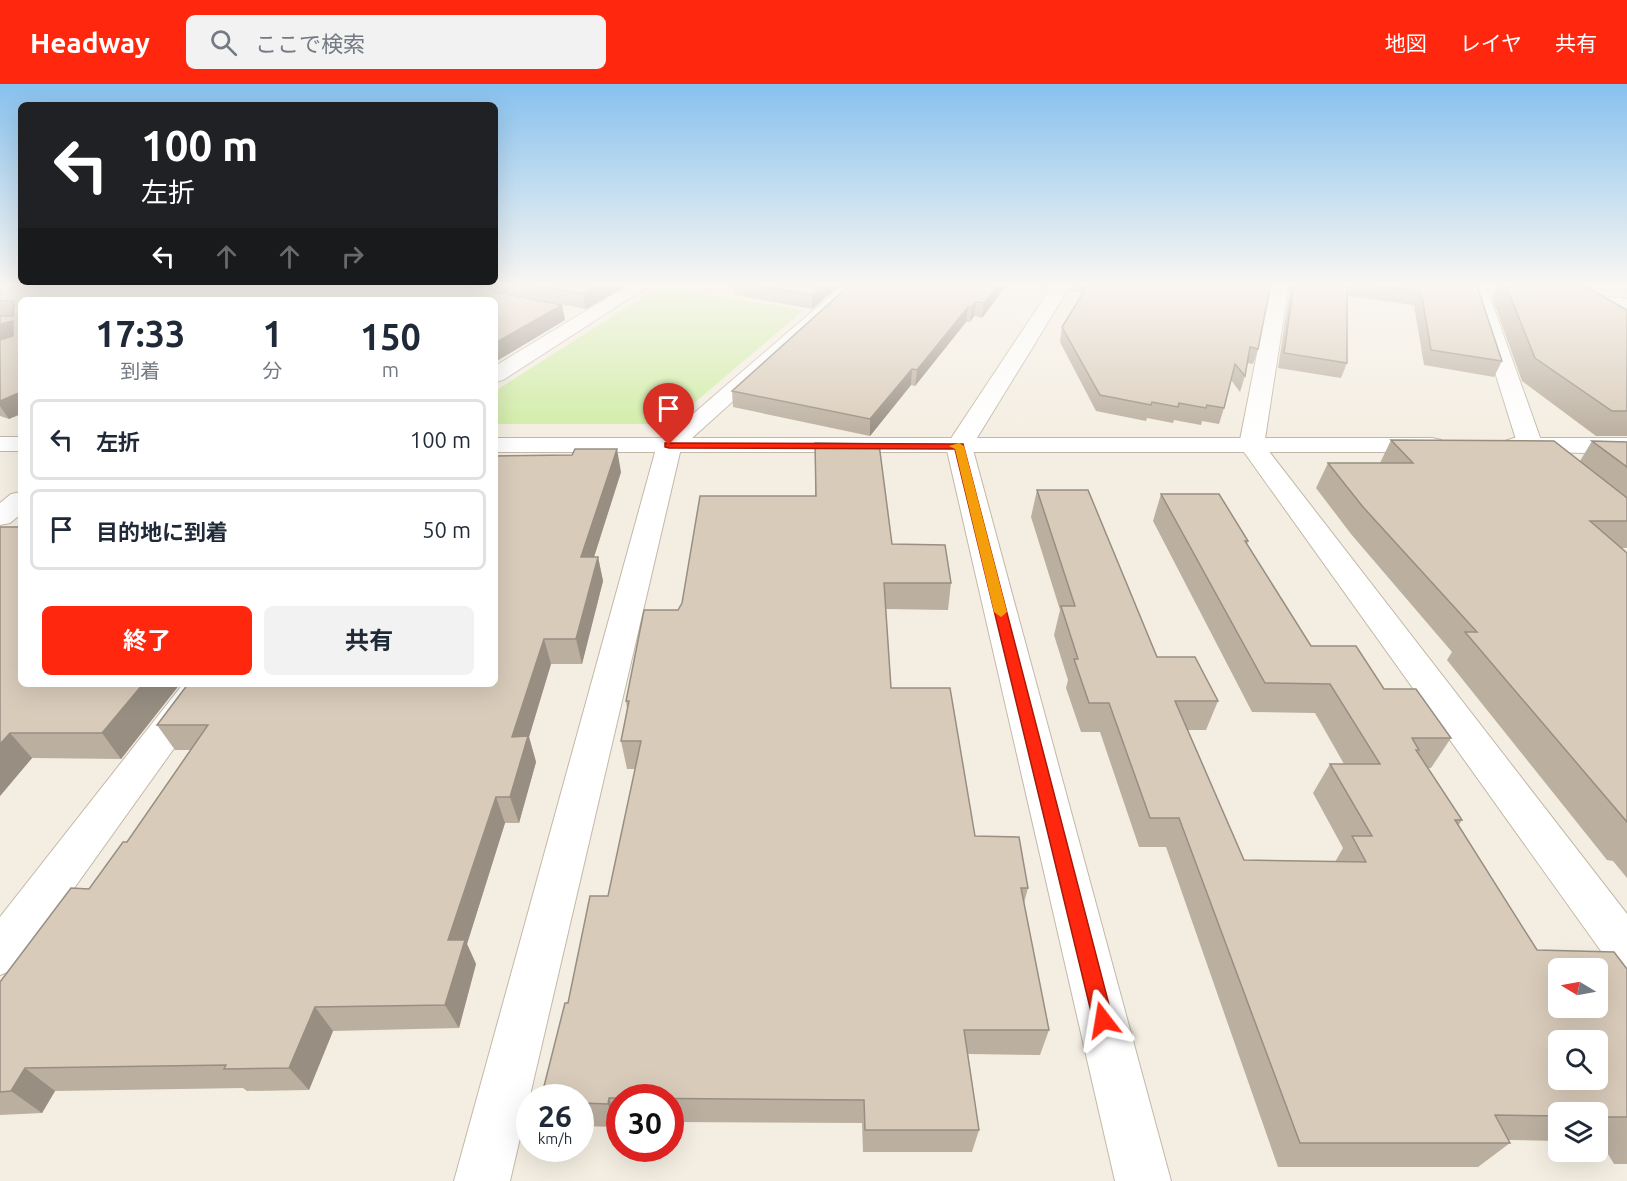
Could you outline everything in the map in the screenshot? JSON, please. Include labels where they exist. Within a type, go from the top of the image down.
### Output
[{"type":"street","points":[[498,373],[560,334]]},
{"type":"street","points":[[482,1181],[669,445],[796,334]]},
{"type":"street","points":[[1030,334],[959,446],[1143,1181]]},
{"type":"street","points":[[1271,334],[1251,445],[1627,950]]},
{"type":"street","points":[[1494,334],[1532,446],[1627,523]]},
{"type":"street","points":[[0,444],[18,444]]},
{"type":"street","points":[[498,445],[1627,446]]},
{"type":"street","points":[[0,517],[18,502]]},
{"type":"street","points":[[0,953],[200,687]]},
{"type":"green space","points":[[585,334],[775,334],[674,420],[662,424],[498,424],[498,389]]},
{"type":"building","points":[[18,334],[18,393],[0,401],[0,340]]},
{"type":"building","points":[[498,334],[511,334],[498,341]]},
{"type":"building","points":[[795,334],[946,334],[917,370],[912,369],[870,419],[732,391]]},
{"type":"building","points":[[1066,334],[1261,334],[1258,349],[1250,347],[1245,376],[1235,364],[1224,408],[1207,405],[1206,408],[1179,403],[1178,407],[1152,402],[1151,405],[1100,395]]},
{"type":"building","points":[[1287,334],[1347,334],[1347,363],[1284,353]]},
{"type":"building","points":[[1428,334],[1493,334],[1502,361],[1431,350]]},
{"type":"building","points":[[1525,334],[1627,334],[1627,411],[1612,411],[1535,358]]},
{"type":"building","points":[[1391,440],[1554,441],[1627,498],[1627,521],[1590,521],[1627,553],[1627,822],[1465,632],[1477,632],[1363,507],[1328,463],[1413,463]]},
{"type":"building","points":[[1592,441],[1627,442],[1627,467]]},
{"type":"building","points":[[815,443],[879,444],[892,544],[945,545],[951,583],[884,583],[891,688],[950,688],[975,836],[1019,837],[1028,888],[1021,888],[1049,1030],[964,1030],[979,1130],[865,1130],[864,1100],[684,1099],[684,1084],[606,1084],[606,1104],[594,1104],[594,1084],[545,1084],[565,1003],[568,1003],[590,896],[608,896],[641,741],[621,741],[629,701],[626,701],[644,610],[678,610],[682,603],[700,496],[816,496]]},
{"type":"building","points":[[575,449],[617,449],[581,557],[598,557],[576,639],[544,639],[512,737],[528,736],[510,797],[496,797],[448,940],[465,940],[445,1005],[315,1007],[289,1068],[224,1069],[226,1065],[25,1068],[11,1091],[0,1092],[0,982],[71,888],[89,889],[123,842],[127,842],[208,725],[157,725],[186,687],[498,687],[498,456],[572,455]]},
{"type":"building","points":[[1037,490],[1088,490],[1157,657],[1195,657],[1218,701],[1175,701],[1244,860],[1366,862],[1352,836],[1372,836],[1330,764],[1380,764],[1330,684],[1265,683],[1161,494],[1219,494],[1248,541],[1245,541],[1311,646],[1356,646],[1384,689],[1416,689],[1451,738],[1412,738],[1419,750],[1416,750],[1462,820],[1455,820],[1537,950],[1614,952],[1627,969],[1627,1117],[1608,1117],[1608,1102],[1548,1102],[1548,1116],[1495,1115],[1510,1143],[1300,1143],[1179,818],[1150,818],[1109,703],[1089,703],[1074,659],[1078,659],[1061,606],[1075,606]]},
{"type":"building","points":[[0,527],[18,527],[18,687],[140,687],[102,733],[10,733],[0,744]]},
{"type":"slow traffic","points":[[954,446],[959,446],[1001,612]]},
{"type":"route","points":[[669,445],[959,446],[1103,1020]]}]
